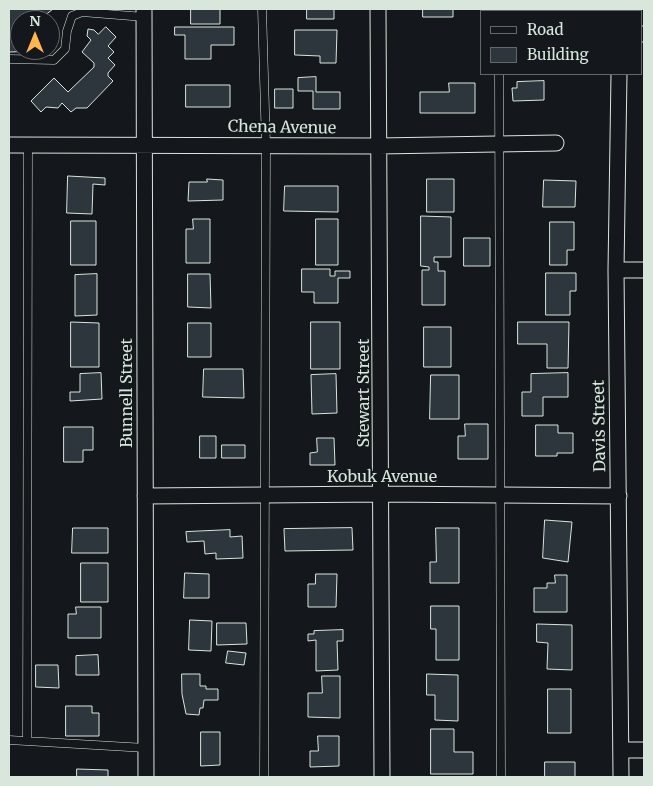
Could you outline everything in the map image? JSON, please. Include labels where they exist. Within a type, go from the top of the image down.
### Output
[{"type":"street","name":"Stewart Street","points":[[378,9],[382,777]]},
{"type":"street","name":"Bunnell Street","points":[[144,13],[146,777]]},
{"type":"street","name":"Davis Street","points":[[619,75],[616,270],[621,777]]},
{"type":"street","name":"Chena Avenue","points":[[9,144],[379,146],[556,143]]},
{"type":"street","points":[[616,270],[644,270]]},
{"type":"street","name":"Kobuk Avenue","points":[[145,496],[382,494],[618,496]]},
{"type":"street","points":[[621,750],[644,750]]},
{"type":"lane","points":[[262,9],[266,145],[264,777]]},
{"type":"lane","points":[[9,59],[54,60],[65,49],[67,31],[72,16],[82,12],[144,13]]},
{"type":"lane","points":[[499,75],[501,777]]},
{"type":"lane","points":[[27,741],[28,144]]},
{"type":"lane","points":[[9,740],[146,748]]},
{"type":"building","points":[[9,9],[53,9],[10,10],[9,52]]},
{"type":"building","points":[[191,9],[220,9],[220,24],[191,24]]},
{"type":"building","points":[[307,9],[334,9],[334,19],[307,19]]},
{"type":"building","points":[[423,9],[453,9],[453,17],[423,17]]},
{"type":"building","points":[[106,27],[116,37],[108,46],[114,52],[108,58],[115,65],[108,73],[108,76],[113,81],[87,108],[76,108],[71,112],[62,103],[58,108],[46,107],[41,112],[31,101],[54,78],[68,92],[94,67],[94,63],[82,52],[91,40],[87,36],[88,29],[94,30],[98,34]]},
{"type":"building","points":[[175,27],[234,27],[234,45],[211,45],[211,59],[185,59],[185,35],[175,35]]},
{"type":"building","points":[[295,30],[337,30],[336,63],[320,63],[320,56],[295,55]]},
{"type":"building","points":[[316,77],[316,92],[340,92],[340,109],[313,109],[313,91],[298,91],[298,78]]},
{"type":"building","points":[[544,81],[544,100],[513,101],[512,88],[517,88],[517,82]]},
{"type":"building","points":[[449,83],[475,83],[475,113],[420,113],[420,92],[449,92]]},
{"type":"building","points":[[186,85],[230,85],[230,107],[186,107]]},
{"type":"building","points":[[275,89],[293,89],[293,108],[275,108]]},
{"type":"building","points":[[68,176],[105,178],[105,185],[93,184],[92,214],[67,213]]},
{"type":"building","points":[[207,179],[223,180],[223,200],[188,201],[189,182],[207,182]]},
{"type":"building","points":[[427,179],[454,179],[454,212],[427,212]]},
{"type":"building","points":[[544,180],[576,181],[575,207],[543,207]]},
{"type":"building","points":[[285,186],[338,186],[338,212],[284,211]]},
{"type":"building","points":[[421,216],[451,217],[451,257],[434,257],[434,262],[438,262],[438,271],[445,271],[445,305],[422,305],[422,270],[429,270],[429,267],[421,266]]},
{"type":"building","points":[[193,219],[210,219],[210,263],[186,263],[186,229],[193,229]]},
{"type":"building","points":[[316,219],[338,219],[338,265],[316,265]]},
{"type":"building","points":[[71,221],[96,221],[96,265],[71,265]]},
{"type":"building","points":[[550,222],[574,222],[574,250],[567,250],[567,265],[550,265]]},
{"type":"building","points":[[464,238],[490,238],[490,266],[464,266]]},
{"type":"building","points":[[302,269],[330,269],[330,276],[335,276],[335,271],[350,271],[350,278],[338,278],[338,303],[314,303],[314,292],[302,292]]},
{"type":"building","points":[[546,273],[576,273],[576,291],[570,291],[570,315],[546,315]]},
{"type":"building","points":[[97,274],[97,315],[75,316],[75,275]]},
{"type":"building","points":[[188,274],[210,274],[211,308],[188,307]]},
{"type":"building","points":[[71,322],[99,323],[99,367],[71,367]]},
{"type":"building","points":[[311,322],[340,322],[340,369],[311,369]]},
{"type":"building","points":[[518,322],[569,322],[568,368],[547,368],[547,344],[518,344]]},
{"type":"building","points":[[188,323],[211,323],[211,357],[188,357]]},
{"type":"building","points":[[424,327],[451,327],[451,367],[424,367]]},
{"type":"building","points":[[204,369],[243,369],[244,398],[203,397]]},
{"type":"building","points":[[101,373],[102,399],[70,401],[70,392],[80,392],[80,374]]},
{"type":"building","points":[[568,373],[568,397],[543,397],[543,416],[522,416],[522,392],[531,392],[531,374]]},
{"type":"building","points":[[336,374],[337,413],[312,414],[311,375]]},
{"type":"building","points":[[431,375],[459,375],[459,419],[430,419]]},
{"type":"building","points":[[465,424],[488,424],[488,459],[458,459],[458,436],[465,436]]},
{"type":"building","points":[[536,425],[558,425],[558,433],[573,433],[573,453],[557,453],[557,456],[536,456]]},
{"type":"building","points":[[64,427],[93,427],[93,450],[83,450],[83,462],[64,462]]},
{"type":"building","points":[[200,436],[216,436],[216,458],[200,458]]},
{"type":"building","points":[[317,438],[334,438],[335,465],[310,465],[310,453],[317,452]]},
{"type":"building","points":[[222,445],[245,445],[245,458],[222,458]]},
{"type":"building","points":[[545,520],[572,522],[568,562],[543,558]]},
{"type":"building","points":[[73,528],[108,528],[108,553],[72,553]]},
{"type":"building","points":[[352,528],[353,550],[285,551],[284,529]]},
{"type":"building","points":[[436,528],[459,528],[459,583],[430,583],[430,562],[436,562]]},
{"type":"building","points":[[230,530],[230,537],[242,536],[243,558],[216,559],[216,553],[205,554],[204,541],[187,542],[186,532]]},
{"type":"building","points":[[81,563],[108,563],[108,602],[81,602]]},
{"type":"building","points":[[185,573],[209,574],[209,598],[184,598]]},
{"type":"building","points":[[316,574],[337,574],[336,607],[308,607],[308,584],[315,584]]},
{"type":"building","points":[[555,575],[567,575],[567,612],[534,612],[534,588],[547,588],[547,583],[555,583]]},
{"type":"building","points":[[431,606],[459,606],[459,660],[436,660],[436,629],[431,629]]},
{"type":"building","points":[[76,607],[101,607],[101,638],[68,638],[68,614],[76,614]]},
{"type":"building","points":[[190,620],[212,621],[211,651],[189,650]]},
{"type":"building","points":[[217,623],[246,623],[247,644],[217,645]]},
{"type":"building","points":[[537,624],[572,625],[572,670],[547,669],[548,643],[537,642]]},
{"type":"building","points":[[343,630],[343,641],[337,641],[338,670],[316,671],[316,640],[308,641],[308,634],[314,634],[314,631]]},
{"type":"building","points":[[228,651],[246,653],[244,665],[226,663]]},
{"type":"building","points":[[98,655],[99,675],[76,675],[76,656]]},
{"type":"building","points":[[36,665],[58,665],[59,688],[36,687]]},
{"type":"building","points":[[182,674],[200,674],[200,686],[206,686],[206,689],[218,689],[218,700],[204,700],[203,708],[200,708],[199,715],[186,714],[182,694]]},
{"type":"building","points":[[427,674],[458,675],[458,721],[435,720],[435,695],[427,695]]},
{"type":"building","points":[[322,676],[340,676],[340,718],[308,717],[308,693],[322,693]]},
{"type":"building","points":[[548,689],[571,689],[571,733],[548,733]]},
{"type":"building","points":[[66,706],[92,706],[92,713],[99,713],[99,736],[66,736]]},
{"type":"building","points":[[431,729],[454,729],[454,752],[473,752],[473,774],[431,774]]},
{"type":"building","points":[[201,732],[220,732],[220,765],[201,766]]},
{"type":"building","points":[[318,736],[339,736],[339,766],[310,767],[310,751],[318,751]]},
{"type":"building","points":[[545,762],[575,762],[575,777],[545,777]]},
{"type":"building","points":[[77,769],[108,770],[108,777],[77,777]]}]
